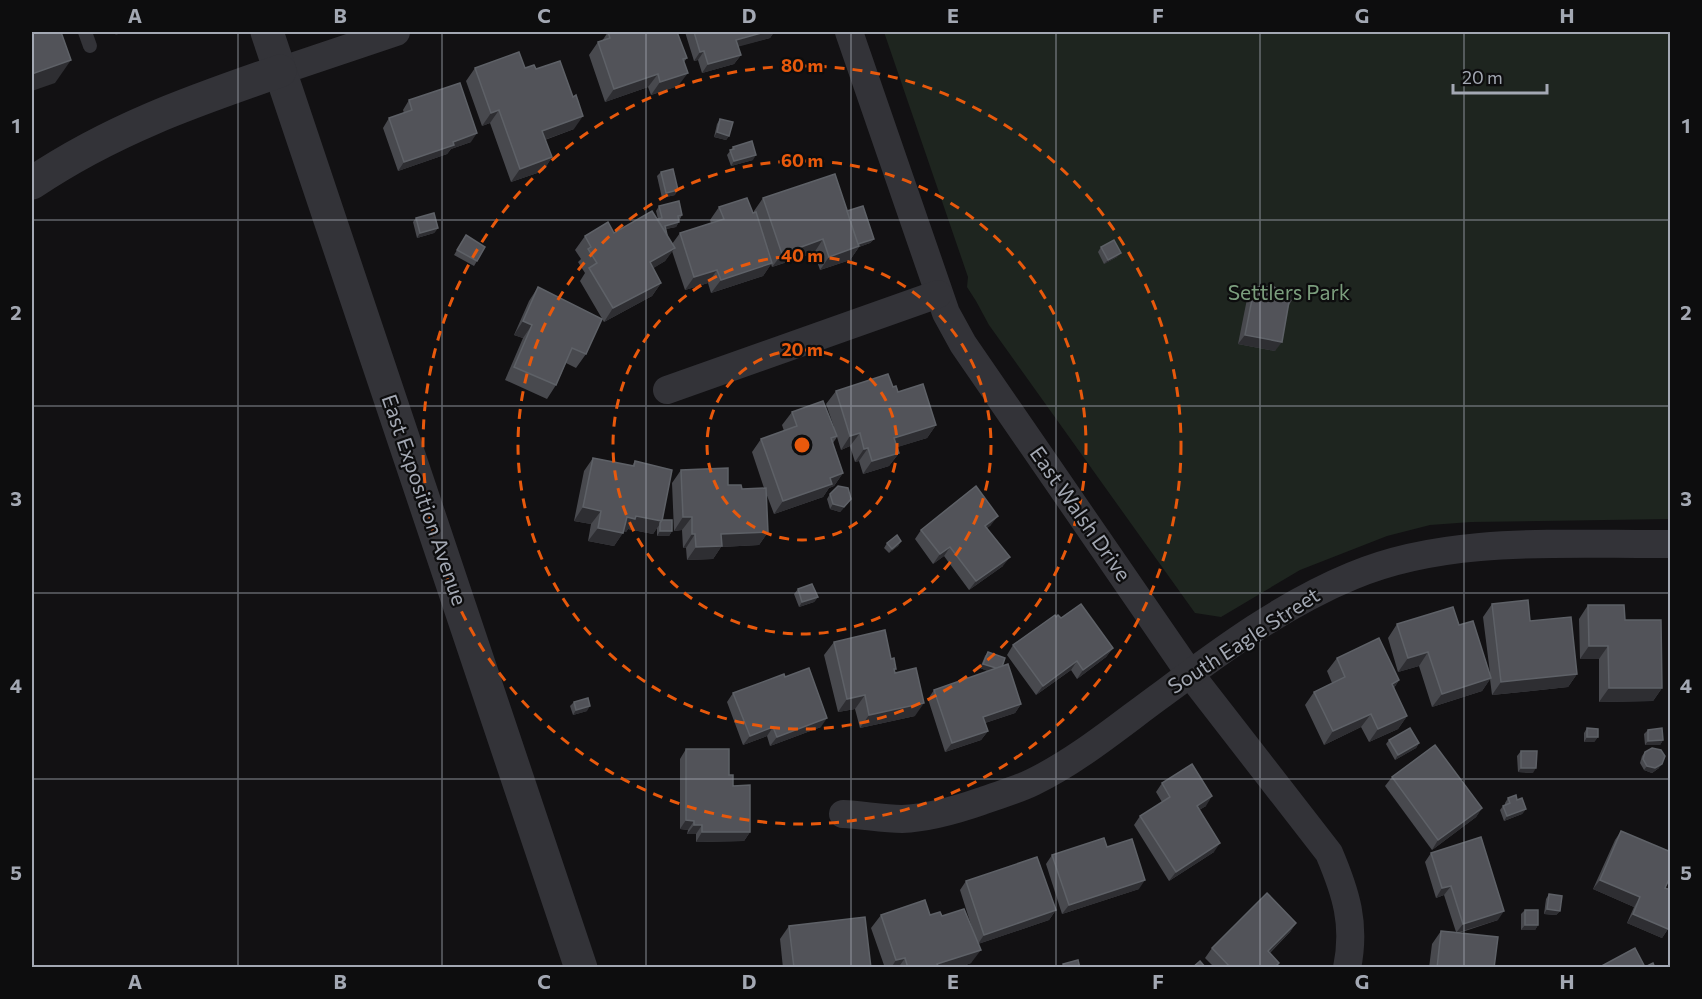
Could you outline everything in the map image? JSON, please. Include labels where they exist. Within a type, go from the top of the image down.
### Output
[{"type":"street","name":"East Exposition Avenue","points":[[267,32],[581,968]]},
{"type":"street","points":[[32,183],[95,144],[129,128],[212,94],[396,32]]},
{"type":"street","name":"East Walsh Drive","points":[[849,32],[946,313],[963,344],[1190,674],[1329,853],[1342,885],[1350,919],[1350,954],[1347,968]]},
{"type":"street","points":[[667,390],[938,294]]},
{"type":"street","name":"South Eagle Street","points":[[843,814],[902,819],[953,811],[1031,783],[1070,762],[1274,616],[1313,593],[1354,574],[1397,560],[1442,550],[1509,545],[1671,544]]},
{"type":"lane","points":[[85,32],[90,46]]},
{"type":"green space","name":"Settlers Park","points":[[884,32],[1670,32],[1670,519],[1471,522],[1430,525],[1387,536],[1300,570],[1221,617],[1195,613],[989,325],[967,287],[968,277]]},
{"type":"building","points":[[32,32],[61,32],[71,60],[32,74]]},
{"type":"building","points":[[608,32],[677,32],[687,58],[683,59],[688,73],[660,82],[658,74],[614,89],[598,42],[610,38]]},
{"type":"building","points":[[694,32],[765,32],[736,40],[741,55],[708,64],[704,51],[700,52]]},
{"type":"building","points":[[519,52],[525,68],[534,65],[536,69],[560,61],[573,97],[576,95],[583,116],[542,131],[552,157],[520,169],[499,110],[491,113],[475,68]]},
{"type":"building","points":[[460,83],[477,133],[453,142],[454,145],[404,162],[389,118],[412,110],[409,100]]},
{"type":"building","points":[[720,119],[733,122],[729,136],[717,132]]},
{"type":"building","points":[[752,141],[756,155],[734,161],[730,150]]},
{"type":"building","points":[[673,169],[678,190],[666,193],[661,172]]},
{"type":"building","points":[[835,174],[859,246],[829,257],[823,239],[782,254],[763,198]]},
{"type":"building","points":[[747,198],[753,213],[756,212],[772,263],[721,280],[717,270],[694,277],[680,233],[724,219],[719,207]]},
{"type":"building","points":[[679,201],[682,215],[678,216],[679,222],[665,226],[667,235],[657,219],[662,218],[659,206]]},
{"type":"building","points":[[863,206],[874,239],[858,244],[847,211]]},
{"type":"building","points":[[652,211],[675,248],[650,262],[661,283],[613,308],[589,268],[597,263],[588,249],[591,247],[585,236],[608,222],[614,233]]},
{"type":"building","points":[[434,213],[438,228],[420,233],[416,218]]},
{"type":"building","points":[[466,235],[485,247],[477,261],[457,250]]},
{"type":"building","points":[[1114,240],[1121,253],[1108,260],[1101,247]]},
{"type":"building","points":[[538,287],[602,319],[586,354],[572,348],[556,385],[514,367],[532,325],[523,321]]},
{"type":"building","points":[[1252,287],[1274,287],[1286,295],[1254,289],[1253,291]]},
{"type":"building","points":[[1254,289],[1290,296],[1282,342],[1245,335]]},
{"type":"building","points":[[888,374],[893,387],[896,386],[898,392],[923,384],[936,425],[894,438],[899,453],[872,461],[868,448],[864,449],[860,433],[850,436],[836,391]]},
{"type":"building","points":[[823,401],[837,436],[831,438],[843,473],[830,478],[832,484],[783,501],[761,439],[797,426],[792,412]]},
{"type":"building","points":[[593,458],[634,466],[635,461],[672,470],[662,521],[636,516],[635,519],[627,517],[623,533],[598,528],[601,511],[583,507]]},
{"type":"building","points":[[728,468],[728,485],[741,485],[742,489],[766,488],[768,532],[721,534],[722,546],[696,547],[695,534],[692,534],[692,517],[683,517],[681,470]]},
{"type":"building","points":[[838,486],[848,488],[851,499],[844,507],[833,504],[830,494]]},
{"type":"building","points":[[976,486],[998,516],[985,526],[1010,557],[976,581],[950,547],[940,554],[921,530]]},
{"type":"building","points":[[662,520],[672,520],[672,531],[660,531]]},
{"type":"building","points":[[897,535],[901,541],[892,549],[887,543]]},
{"type":"building","points":[[812,584],[818,597],[802,602],[798,589]]},
{"type":"building","points":[[1528,600],[1530,621],[1571,617],[1577,674],[1501,682],[1492,604]]},
{"type":"building","points":[[1081,604],[1113,648],[1083,670],[1077,661],[1043,686],[1013,645],[1055,615],[1061,618]]},
{"type":"building","points":[[1588,605],[1624,605],[1625,620],[1661,620],[1662,688],[1609,688],[1608,646],[1589,646]]},
{"type":"building","points":[[1453,607],[1459,625],[1473,621],[1491,678],[1442,694],[1428,652],[1408,658],[1397,624]]},
{"type":"building","points":[[885,630],[891,659],[894,658],[895,673],[916,668],[924,703],[869,715],[865,695],[847,699],[834,642]]},
{"type":"building","points":[[1379,638],[1399,680],[1392,684],[1407,716],[1378,729],[1371,714],[1333,731],[1314,692],[1345,677],[1337,658]]},
{"type":"building","points":[[988,652],[1005,658],[1002,667],[996,668],[983,664]]},
{"type":"building","points":[[1008,664],[1021,704],[983,717],[988,731],[952,743],[934,690]]},
{"type":"building","points":[[809,668],[827,718],[777,737],[773,727],[750,736],[733,693],[784,674],[785,677]]},
{"type":"building","points":[[588,698],[590,706],[576,710],[574,702]]},
{"type":"building","points":[[1410,728],[1419,743],[1398,755],[1389,740]]},
{"type":"building","points":[[1587,728],[1598,729],[1598,737],[1587,737]]},
{"type":"building","points":[[1662,728],[1663,740],[1648,741],[1648,730]]},
{"type":"building","points":[[1435,745],[1482,808],[1438,840],[1392,777]]},
{"type":"building","points":[[1652,748],[1661,750],[1665,756],[1662,764],[1655,768],[1647,766],[1643,759],[1645,752]]},
{"type":"building","points":[[686,749],[729,749],[729,775],[733,775],[733,786],[750,785],[750,832],[702,832],[702,825],[694,825],[694,821],[686,820]]},
{"type":"building","points":[[1521,751],[1537,751],[1536,768],[1521,768]]},
{"type":"building","points":[[1192,764],[1212,796],[1197,806],[1220,843],[1176,872],[1140,816],[1170,797],[1162,783]]},
{"type":"building","points":[[1516,795],[1517,800],[1522,798],[1526,809],[1507,816],[1503,806],[1510,803],[1508,798]]},
{"type":"building","points":[[1621,831],[1671,852],[1671,875],[1665,888],[1671,890],[1671,924],[1668,929],[1633,914],[1640,897],[1600,880]]},
{"type":"building","points":[[1481,837],[1504,911],[1463,924],[1451,886],[1442,888],[1431,853]]},
{"type":"building","points":[[1104,838],[1107,847],[1132,839],[1145,880],[1069,905],[1052,855]]},
{"type":"building","points":[[1037,857],[1056,910],[984,935],[966,881]]},
{"type":"building","points":[[1267,893],[1296,923],[1268,951],[1279,963],[1274,968],[1231,968],[1212,948]]},
{"type":"building","points":[[1549,894],[1562,896],[1560,911],[1547,909]]},
{"type":"building","points":[[925,900],[930,915],[940,912],[942,916],[964,909],[981,950],[937,964],[939,968],[908,968],[905,958],[896,960],[881,915]]},
{"type":"building","points":[[1525,910],[1538,910],[1538,925],[1525,925]]},
{"type":"building","points":[[865,917],[871,968],[794,968],[789,926]]},
{"type":"building","points":[[1441,931],[1498,937],[1494,968],[1437,968]]},
{"type":"building","points":[[1635,948],[1645,967],[1653,963],[1655,968],[1598,968]]},
{"type":"building","points":[[1078,960],[1080,968],[1064,968],[1063,964]]},
{"type":"building","points":[[1200,961],[1206,968],[1192,968]]}]
